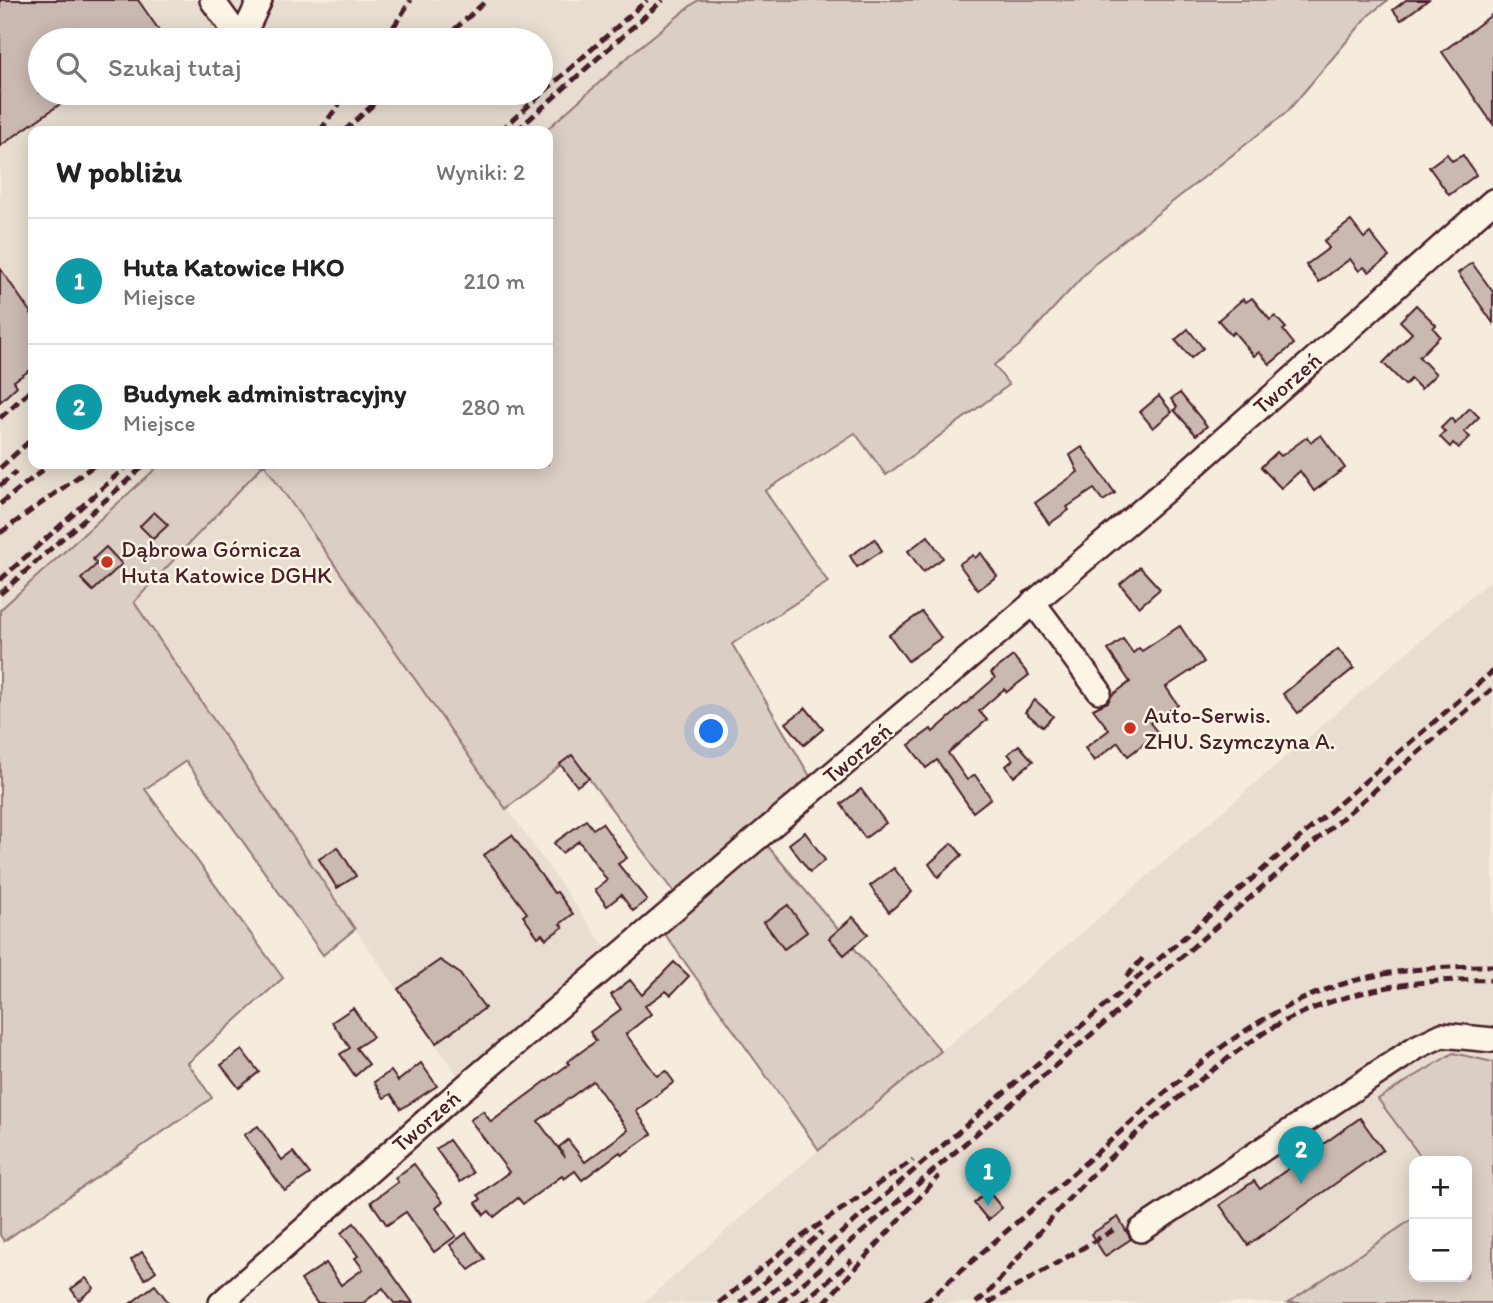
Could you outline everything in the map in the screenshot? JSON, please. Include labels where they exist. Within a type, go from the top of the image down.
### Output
[{"type":"street","points":[[212,0],[232,28]]},
{"type":"street","points":[[247,28],[260,0]]},
{"type":"street","name":"Tworzeń","points":[[221,1303],[445,1104],[1187,471],[1493,201]]},
{"type":"street","points":[[1033,602],[1099,691]]},
{"type":"street","points":[[1141,1230],[1417,1047],[1442,1035],[1493,1040]]},
{"type":"shaded area","points":[[0,0],[698,0],[637,49],[551,126],[28,126],[28,469],[269,469],[607,950],[461,1080],[355,929],[134,602],[45,567],[0,610]]},
{"type":"shaded area","points":[[698,0],[1388,0],[1369,15],[1287,112],[1096,262],[1019,346],[994,365],[1009,385],[886,475],[855,433],[765,491],[828,582],[732,644],[811,778],[675,894],[572,756],[506,809],[268,469],[553,469],[553,126],[551,126],[637,49]]},
{"type":"shaded area","points":[[155,469],[259,469],[134,602],[355,929],[323,955],[186,761],[145,789],[283,978],[188,1063],[212,1098],[4,1241],[0,1235],[0,610]]},
{"type":"shaded area","points":[[1493,578],[1493,1303],[643,1303],[819,1150],[941,1051]]},
{"type":"shaded area","points":[[766,844],[941,1051],[819,1150],[662,930]]},
{"type":"shaded area","points":[[1453,1053],[1493,1062],[1493,1303],[1288,1303],[1409,1221],[1409,1282],[1472,1282],[1472,1156],[1420,1156],[1378,1099]]},
{"type":"building","points":[[0,0],[138,0],[158,28],[28,28],[28,105],[59,105],[0,146]]},
{"type":"building","points":[[1406,0],[1428,0],[1401,20],[1393,10]]},
{"type":"building","points":[[1493,14],[1493,124],[1442,52]]},
{"type":"building","points":[[1447,154],[1452,161],[1463,155],[1476,175],[1449,195],[1429,167]]},
{"type":"building","points":[[1351,221],[1364,238],[1370,233],[1389,257],[1369,272],[1364,267],[1359,271],[1350,259],[1319,282],[1306,265],[1329,248],[1324,241]]},
{"type":"building","points":[[1472,263],[1493,292],[1493,323],[1458,273]]},
{"type":"building","points":[[0,268],[28,309],[28,371],[14,381],[17,386],[0,402]]},
{"type":"building","points":[[1252,298],[1270,320],[1275,316],[1286,328],[1283,330],[1294,344],[1270,364],[1259,352],[1254,356],[1234,332],[1231,335],[1218,320],[1243,299],[1246,302]]},
{"type":"building","points":[[1416,305],[1436,325],[1433,328],[1440,336],[1419,357],[1436,374],[1421,389],[1411,379],[1405,385],[1383,363],[1412,333],[1400,321]]},
{"type":"building","points":[[1188,329],[1203,348],[1191,358],[1175,340]]},
{"type":"building","points":[[1180,393],[1207,426],[1196,435],[1174,410],[1177,407],[1171,399]]},
{"type":"building","points":[[1159,396],[1172,412],[1153,428],[1140,412]]},
{"type":"building","points":[[1470,408],[1479,417],[1464,432],[1470,437],[1459,448],[1453,443],[1450,447],[1440,437],[1445,432],[1441,428],[1451,418],[1455,423]]},
{"type":"building","points":[[1321,435],[1345,468],[1314,491],[1300,471],[1281,488],[1261,467],[1277,452],[1281,456],[1307,437],[1311,442]]},
{"type":"building","points":[[1082,447],[1115,493],[1103,501],[1094,489],[1067,507],[1069,510],[1049,524],[1035,503],[1078,472],[1070,455]]},
{"type":"building","points":[[154,512],[168,525],[153,539],[140,526]]},
{"type":"building","points":[[928,536],[943,558],[923,572],[908,551]]},
{"type":"building","points":[[875,539],[882,551],[857,567],[850,556]]},
{"type":"building","points":[[106,547],[122,564],[93,591],[81,579],[97,564],[93,559]]},
{"type":"building","points":[[981,553],[997,576],[978,590],[959,564]]},
{"type":"building","points":[[1140,567],[1160,589],[1139,607],[1120,584]]},
{"type":"building","points":[[922,612],[941,638],[908,661],[889,635]]},
{"type":"building","points":[[1180,626],[1204,662],[1166,687],[1178,705],[1150,723],[1158,733],[1128,756],[1118,742],[1094,761],[1085,748],[1109,730],[1093,709],[1108,702],[1112,695],[1130,682],[1108,650],[1123,639],[1133,653],[1139,648],[1142,651]]},
{"type":"building","points":[[1338,649],[1354,668],[1298,713],[1283,694]]},
{"type":"building","points":[[1013,656],[1029,675],[1007,692],[1004,689],[979,711],[987,720],[948,753],[967,780],[975,775],[991,798],[973,812],[937,760],[926,768],[909,745],[931,729],[933,732],[995,678],[991,673]]},
{"type":"building","points":[[1035,700],[1053,716],[1043,727],[1025,712]]},
{"type":"building","points":[[806,708],[823,729],[804,745],[786,723]]},
{"type":"building","points":[[1019,745],[1033,761],[1014,777],[1006,766],[1013,760],[1008,754]]},
{"type":"building","points":[[572,755],[589,778],[577,786],[560,764]]},
{"type":"building","points":[[861,789],[886,823],[865,838],[841,804]]},
{"type":"building","points":[[586,820],[593,829],[602,823],[627,858],[618,864],[647,900],[633,911],[621,895],[607,906],[595,890],[607,880],[579,841],[562,853],[554,843]]},
{"type":"building","points":[[805,832],[825,860],[810,872],[789,844]]},
{"type":"building","points":[[512,835],[554,893],[557,892],[573,914],[560,924],[563,927],[546,939],[542,934],[538,937],[523,916],[527,913],[484,855]]},
{"type":"building","points":[[952,843],[962,855],[938,877],[929,864]]},
{"type":"building","points":[[338,847],[356,876],[337,888],[319,859]]},
{"type":"building","points":[[894,868],[912,892],[889,912],[870,886]]},
{"type":"building","points":[[788,905],[807,932],[784,949],[764,922]]},
{"type":"building","points":[[853,917],[868,934],[844,955],[829,938]]},
{"type":"building","points":[[440,960],[459,973],[485,1008],[436,1043],[398,989]]},
{"type":"building","points":[[674,962],[689,976],[671,995],[666,991],[645,1006],[651,1014],[626,1034],[657,1076],[666,1071],[674,1082],[636,1111],[652,1134],[622,1155],[620,1152],[582,1180],[575,1171],[564,1179],[562,1176],[523,1204],[518,1198],[494,1217],[489,1211],[484,1215],[476,1203],[481,1199],[478,1195],[509,1172],[470,1120],[483,1111],[491,1122],[596,1041],[590,1032],[621,1009],[611,995],[630,980],[642,995]],"holes":[[[593,1081],[628,1130],[585,1162],[568,1140],[559,1147],[565,1157],[538,1121]]]},
{"type":"building","points":[[353,1008],[373,1037],[356,1048],[369,1064],[355,1076],[340,1054],[350,1048],[332,1022]]},
{"type":"building","points":[[242,1050],[259,1072],[239,1088],[221,1065]]},
{"type":"building","points":[[421,1063],[437,1086],[401,1109],[391,1094],[384,1098],[374,1082],[391,1071],[398,1081]]},
{"type":"building","points":[[1360,1118],[1383,1150],[1248,1245],[1220,1205],[1254,1181],[1260,1189]]},
{"type":"building","points":[[258,1126],[282,1160],[293,1152],[310,1174],[285,1191],[244,1135]]},
{"type":"building","points":[[449,1140],[473,1173],[460,1182],[436,1149]]},
{"type":"building","points":[[414,1164],[443,1202],[436,1208],[456,1236],[434,1252],[406,1212],[387,1225],[371,1202],[398,1182],[395,1178]]},
{"type":"building","points":[[988,1191],[1002,1208],[988,1220],[974,1203]]},
{"type":"building","points":[[1118,1217],[1131,1239],[1105,1256],[1091,1234]]},
{"type":"building","points":[[354,1223],[413,1303],[394,1303],[383,1288],[363,1303],[317,1303],[301,1280],[326,1263],[341,1285],[363,1269],[355,1258],[358,1256],[341,1233]]},
{"type":"building","points":[[466,1233],[485,1259],[469,1270],[450,1245]]},
{"type":"building","points":[[142,1252],[156,1271],[145,1279],[131,1260]]},
{"type":"building","points":[[86,1278],[94,1288],[79,1300],[71,1289]]},
{"type":"building","points":[[155,1285],[169,1303],[131,1303]]},
{"type":"railway","points":[[393,28],[411,0]]},
{"type":"railway","points":[[456,28],[487,0]]},
{"type":"railway","points":[[553,84],[647,0]]},
{"type":"railway","points":[[553,98],[663,0]]},
{"type":"railway","points":[[324,126],[338,105]]},
{"type":"railway","points":[[350,126],[373,105]]},
{"type":"railway","points":[[506,126],[529,105]]},
{"type":"railway","points":[[522,126],[545,105]]},
{"type":"railway","points":[[0,418],[28,393]]},
{"type":"railway","points":[[0,468],[28,443]]},
{"type":"railway","points":[[0,533],[89,469]]},
{"type":"railway","points":[[0,580],[123,469]]},
{"type":"railway","points":[[0,594],[140,469]]},
{"type":"railway","points":[[0,504],[43,470]]},
{"type":"railway","points":[[0,486],[16,472]]},
{"type":"railway","points":[[760,1303],[1493,671]]},
{"type":"railway","points":[[780,1303],[1493,688]]},
{"type":"railway","points":[[1126,977],[1143,958]]},
{"type":"railway","points":[[924,1303],[1174,1085],[1261,1021],[1325,990],[1366,978],[1429,968],[1493,966]]},
{"type":"railway","points":[[976,1303],[990,1291],[1072,1196],[1113,1155],[1204,1077],[1268,1031],[1315,1008],[1365,992],[1415,983],[1493,980]]},
{"type":"railway","points":[[719,1303],[794,1242],[913,1160]]},
{"type":"railway","points":[[824,1303],[939,1176]]},
{"type":"railway","points":[[988,1303],[1117,1228]]},
{"type":"railway","points":[[740,1303],[822,1232]]},
{"type":"railway","points":[[802,1303],[852,1260]]},
{"type":"place","name":"Dąbrowa Górnicza Huta Katowice DGHK","points":[[107,562]]},
{"type":"place","name":"Auto-Serwis. ZHU. Szymczyna A.","points":[[1130,728]]},
{"type":"place","name":"Budynek administracyjny","points":[[1301,1184]]},
{"type":"place","name":"Huta Katowice HKO","points":[[988,1206]]}]
